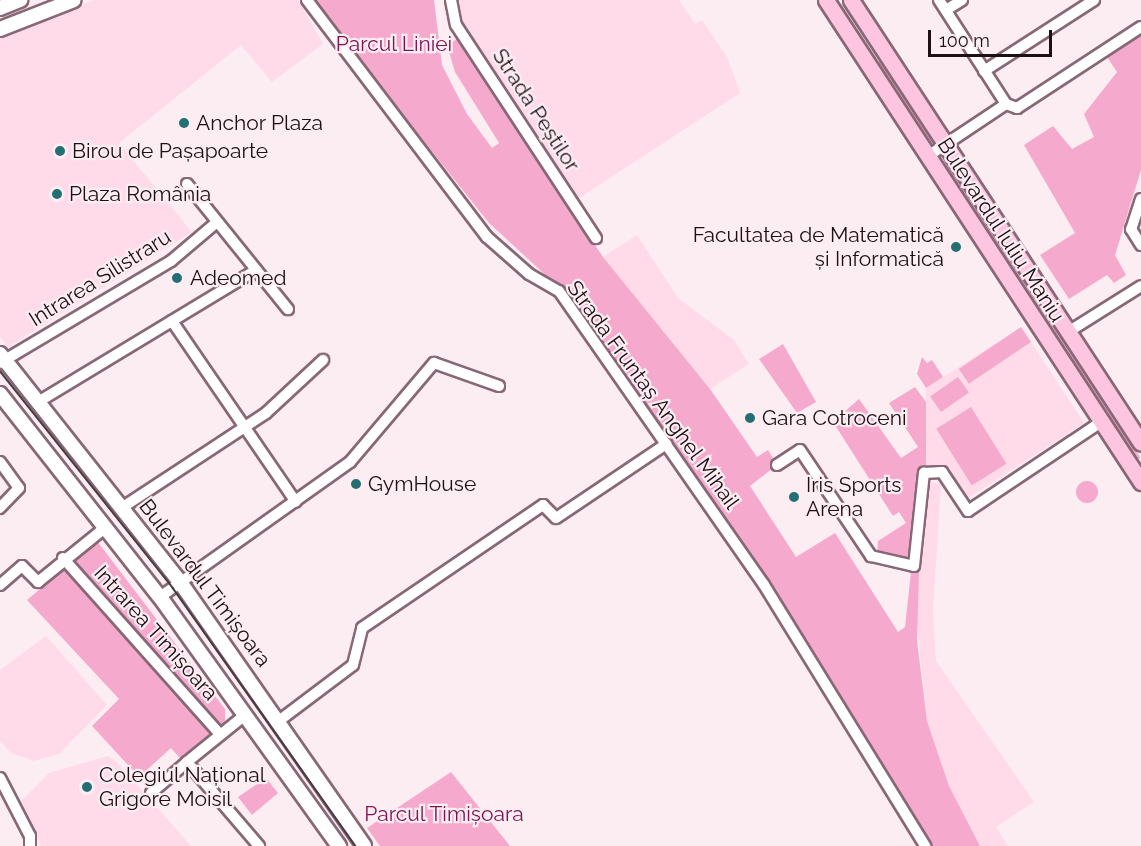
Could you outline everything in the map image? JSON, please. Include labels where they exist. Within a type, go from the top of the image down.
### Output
[{"type":"main road","points":[[0,8],[20,0]]},
{"type":"main road","points":[[0,29],[74,0]]},
{"type":"main road","name":"Bulevardul Iuliu Maniu","points":[[826,0],[1141,482]]},
{"type":"main road","name":"Bulevardul Iuliu Maniu","points":[[851,0],[1141,443]]},
{"type":"main road","name":"Bulevardul Timișoara","points":[[1,359],[123,507],[180,582],[280,720],[364,846]]},
{"type":"main road","points":[[0,394],[160,597],[337,843],[351,827]]},
{"type":"main road","points":[[245,715],[266,700]]},
{"type":"street","name":"Strada Fruntaș Anghel Mihail","points":[[307,0],[487,237],[529,274],[559,291],[764,585],[925,846]]},
{"type":"street","name":"Strada Peștilor","points":[[452,0],[456,24],[596,238]]},
{"type":"street","points":[[939,0],[1006,104],[1017,108],[1141,27]]},
{"type":"street","points":[[946,10],[962,0]]},
{"type":"street","points":[[984,70],[1094,0]]},
{"type":"street","points":[[928,156],[1006,104]]},
{"type":"street","points":[[188,184],[288,309]]},
{"type":"street","points":[[1141,199],[1131,229],[1141,245]]},
{"type":"street","name":"Intrarea Silistraru","points":[[1,359],[171,261],[218,222]]},
{"type":"street","points":[[38,402],[256,270]]},
{"type":"street","points":[[1068,332],[1141,285]]},
{"type":"street","points":[[171,321],[296,502]]},
{"type":"street","points":[[123,507],[245,427],[323,360]]},
{"type":"street","points":[[160,597],[296,502],[363,449],[439,362],[499,386]]},
{"type":"street","points":[[777,465],[800,450],[877,561],[914,566],[924,473],[942,472],[968,512],[1101,422]]},
{"type":"street","points":[[280,720],[353,665],[362,628],[543,505],[556,518],[666,444]]},
{"type":"street","points":[[0,462],[19,488],[0,508]]},
{"type":"street","points":[[0,585],[22,566],[38,582],[63,558],[106,527]]},
{"type":"street","name":"Intrarea Timișoara","points":[[63,558],[220,734]]},
{"type":"street","points":[[151,793],[245,715]]},
{"type":"street","points":[[188,762],[259,846]]},
{"type":"street","points":[[0,778],[30,836],[30,846]]},
{"type":"shaded area","points":[[94,0],[298,0],[323,44],[272,82],[241,45],[119,143],[192,232],[8,347],[0,337],[0,36]]},
{"type":"shaded area","points":[[443,0],[679,0],[695,24],[702,20],[727,57],[740,93],[567,206],[447,23]]},
{"type":"shaded area","points":[[637,235],[678,298],[734,340],[749,364],[710,389],[603,257]]},
{"type":"shaded area","points":[[1021,327],[1084,423],[965,500],[944,469],[926,469],[926,388]]},
{"type":"shaded area","points":[[926,481],[941,484],[933,611],[936,661],[1034,802],[996,827],[1008,846],[980,846],[949,786],[927,721],[916,613]]},
{"type":"shaded area","points":[[46,636],[107,705],[59,754],[34,761],[11,753],[0,741],[0,670]]},
{"type":"shaded area","name":"Colegiul Național Grigore Moisil","points":[[108,756],[119,764],[191,846],[41,846],[21,801],[49,773]]},
{"type":"green space","name":"Parcul Liniei","points":[[311,0],[434,0],[442,65],[467,114],[492,148],[499,143],[455,72],[447,45],[457,39],[603,257],[710,389],[757,457],[768,450],[777,465],[750,486],[796,557],[835,533],[898,632],[905,627],[911,572],[919,573],[917,641],[927,721],[949,786],[980,846],[931,846],[566,294],[489,223]]},
{"type":"green space","points":[[1141,34],[1141,170],[1115,255],[1126,275],[1114,283],[1107,275],[1069,299],[1040,255],[1075,233],[1024,145],[1053,126],[1072,149],[1094,137],[1084,114],[1117,72],[1107,57]]},
{"type":"green space","points":[[881,61],[934,142],[930,145],[877,64]]},
{"type":"green space","points":[[947,160],[1140,458],[1136,460],[943,163]]},
{"type":"green space","points":[[1021,327],[1031,342],[969,384],[959,369]]},
{"type":"green space","points":[[783,344],[816,402],[797,413],[759,359]]},
{"type":"green space","points":[[922,357],[927,363],[932,360],[943,377],[926,388],[917,374]]},
{"type":"green space","points":[[958,377],[969,393],[941,412],[930,397]]},
{"type":"green space","points":[[915,387],[926,402],[926,469],[914,555],[904,562],[877,555],[878,541],[906,523],[899,512],[893,516],[833,422],[859,399],[901,458],[918,447],[889,403]]},
{"type":"green space","points":[[971,407],[1007,464],[972,486],[936,429]]},
{"type":"green space","points":[[1087,481],[1095,484],[1098,492],[1095,500],[1087,503],[1079,500],[1076,492],[1079,484]]},
{"type":"green space","points":[[97,541],[225,709],[225,721],[180,758],[171,748],[139,777],[92,726],[119,699],[27,600]]},
{"type":"green space","name":"Parcul Timișoara","points":[[451,772],[510,846],[380,846],[367,828]]},
{"type":"green space","points":[[266,778],[278,793],[252,815],[238,797]]},
{"type":"tram line","points":[[0,371],[173,588],[356,846]]},
{"type":"place","name":"Anchor Plaza","points":[[184,123]]},
{"type":"place","name":"Birou de Pașapoarte","points":[[60,151]]},
{"type":"place","name":"Plaza România","points":[[57,194]]},
{"type":"place","name":"Facultatea de Matematică și Informatică","points":[[956,247]]},
{"type":"place","name":"Adeomed","points":[[177,278]]},
{"type":"place","name":"Gara Cotroceni","points":[[750,418]]},
{"type":"place","name":"GymHouse","points":[[356,484]]},
{"type":"place","name":"Iris Sports Arena","points":[[794,497]]},
{"type":"place","name":"Colegiul Național Grigore Moisil","points":[[87,787]]}]
